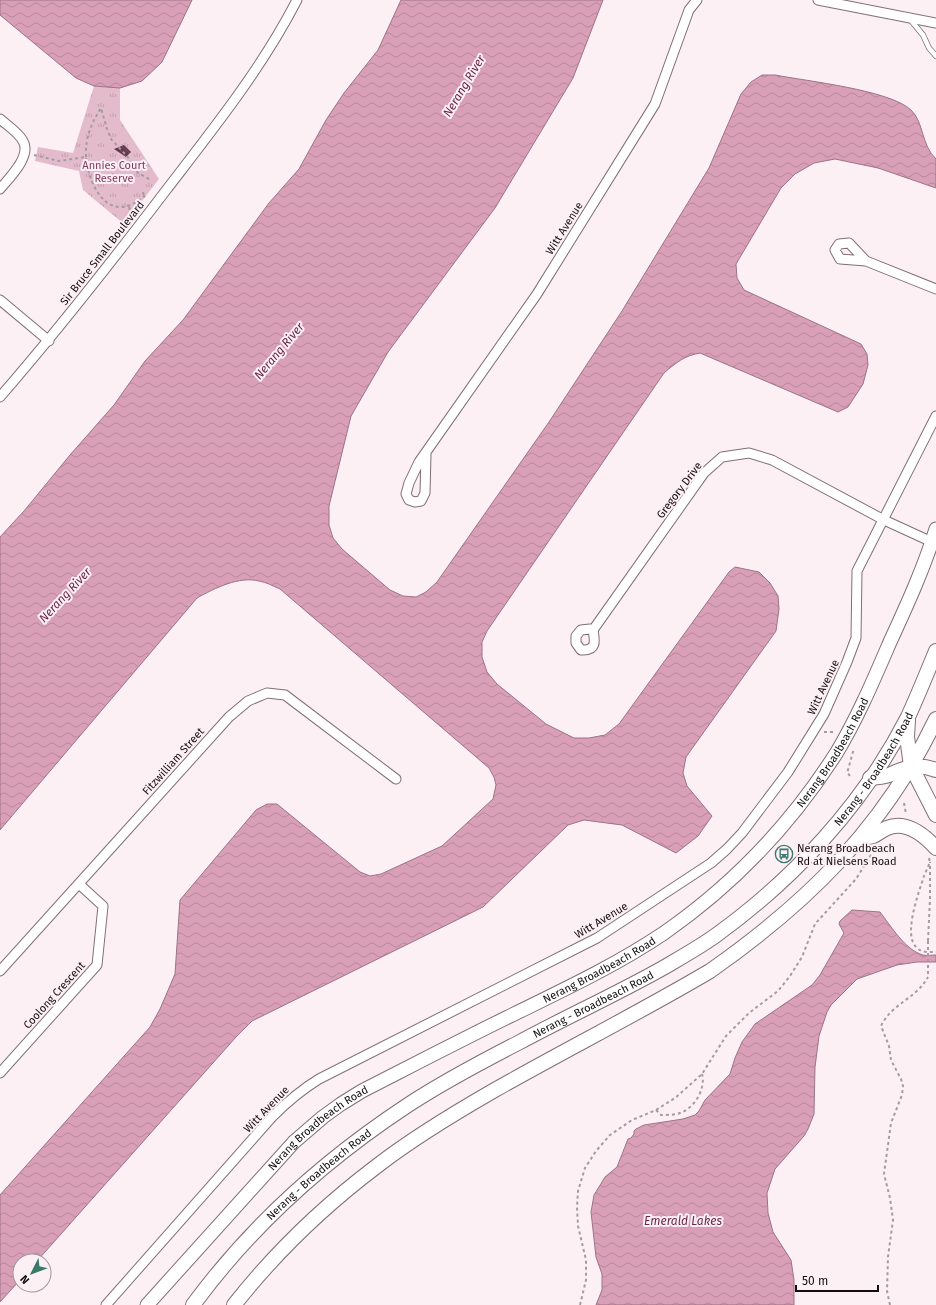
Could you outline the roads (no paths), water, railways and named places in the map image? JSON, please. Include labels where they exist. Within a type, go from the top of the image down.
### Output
[{"type":"main road","name":"Nerang - Broadbeach Road","points":[[193,1305],[221,1269],[252,1234],[292,1195],[331,1161],[375,1127],[447,1081],[647,976],[693,950],[741,916],[780,884],[838,822],[870,778],[908,717],[936,651]]},
{"type":"main road","points":[[908,717],[907,737],[911,766],[936,815]]},
{"type":"main road","points":[[234,1305],[282,1250],[315,1218],[377,1166],[434,1126],[473,1103],[547,1060],[710,972],[739,952],[799,902],[826,877],[861,838],[911,766],[936,720]]},
{"type":"main road","points":[[870,778],[888,775],[911,766],[936,770]]},
{"type":"main road","points":[[861,838],[873,836],[888,827],[905,827],[919,832],[926,837],[932,851]]},
{"type":"street","name":"Sir Bruce Small Boulevard","points":[[0,397],[49,341],[240,93],[256,70],[298,0]]},
{"type":"street","name":"Witt Avenue","points":[[426,454],[537,294],[655,104],[689,10],[697,0]]},
{"type":"street","points":[[818,0],[936,23]]},
{"type":"street","points":[[0,119],[16,132],[24,141],[25,153],[20,163],[0,189]]},
{"type":"street","points":[[866,261],[936,289]]},
{"type":"street","points":[[0,300],[49,341]]},
{"type":"street","name":"Witt Avenue","points":[[106,1305],[272,1117],[302,1090],[319,1079],[597,938],[711,863],[742,834],[788,772],[816,729],[831,700],[856,638],[857,571],[936,416]]},
{"type":"street","name":"Gregory Drive","points":[[593,630],[704,473],[722,456],[749,453],[772,460],[884,520],[932,542]]},
{"type":"street","name":"Nerang Broadbeach Road","points":[[147,1305],[294,1142],[323,1116],[362,1091],[605,969],[670,928],[740,871],[778,831],[802,802],[838,750],[868,694],[907,606],[936,529]]},
{"type":"street","name":"Fitzwilliam Street","points":[[0,971],[229,716],[248,701],[267,693],[285,695],[396,779]]},
{"type":"street","name":"Coolong Crescent","points":[[0,1073],[97,965],[103,906],[79,884]]},
{"type":"lane","points":[[909,18],[923,35],[929,48],[936,56]]},
{"type":"water","points":[[0,0],[192,0],[162,62],[142,81],[120,88],[94,86],[76,78],[0,15]]},
{"type":"water","name":"Nerang River","points":[[401,0],[603,0],[573,78],[495,208],[388,352],[351,416],[329,506],[329,525],[333,538],[342,549],[390,590],[403,596],[416,597],[426,592],[437,582],[549,422],[622,311],[709,168],[741,94],[751,82],[762,75],[775,75],[847,87],[885,97],[900,103],[911,110],[915,115],[925,141],[936,159],[936,188],[878,168],[835,159],[814,163],[795,174],[781,188],[736,264],[737,278],[744,290],[861,344],[867,354],[868,365],[863,384],[848,407],[838,412],[700,353],[681,360],[664,373],[487,631],[482,642],[482,657],[487,672],[497,684],[546,724],[574,738],[589,738],[605,735],[619,724],[729,572],[735,567],[759,572],[770,583],[778,596],[779,609],[776,631],[686,757],[683,773],[687,786],[712,816],[698,836],[676,853],[622,825],[584,820],[568,825],[483,907],[252,1021],[236,1037],[44,1253],[12,1253],[12,1289],[0,1302],[0,1195],[150,1027],[160,1009],[175,974],[180,900],[256,810],[267,804],[277,804],[360,872],[370,876],[381,874],[442,846],[493,799],[496,785],[489,768],[280,589],[267,583],[243,580],[211,590],[197,598],[0,830],[0,537],[114,405],[145,361],[183,320],[269,203],[299,169],[326,120],[344,93],[378,50]]},
{"type":"water","name":"Emerald Lakes","points":[[852,910],[880,912],[904,943],[916,952],[923,955],[936,955],[936,962],[917,962],[897,965],[857,979],[831,1005],[827,1012],[819,1036],[815,1067],[814,1114],[804,1136],[775,1169],[767,1193],[768,1213],[773,1232],[791,1260],[794,1280],[794,1305],[596,1305],[602,1290],[602,1274],[596,1257],[591,1212],[594,1195],[605,1177],[617,1167],[628,1139],[631,1138],[636,1129],[644,1125],[683,1119],[695,1115],[699,1111],[705,1100],[730,1074],[742,1042],[755,1024],[812,985],[820,975],[844,933],[839,924],[840,921]]},
{"type":"place","name":"Nerang Broadbeach Rd at Nielsens Road","points":[[784,854]]},
{"type":"park label","name":"Annies Court Reserve","points":[[114,171]]}]
